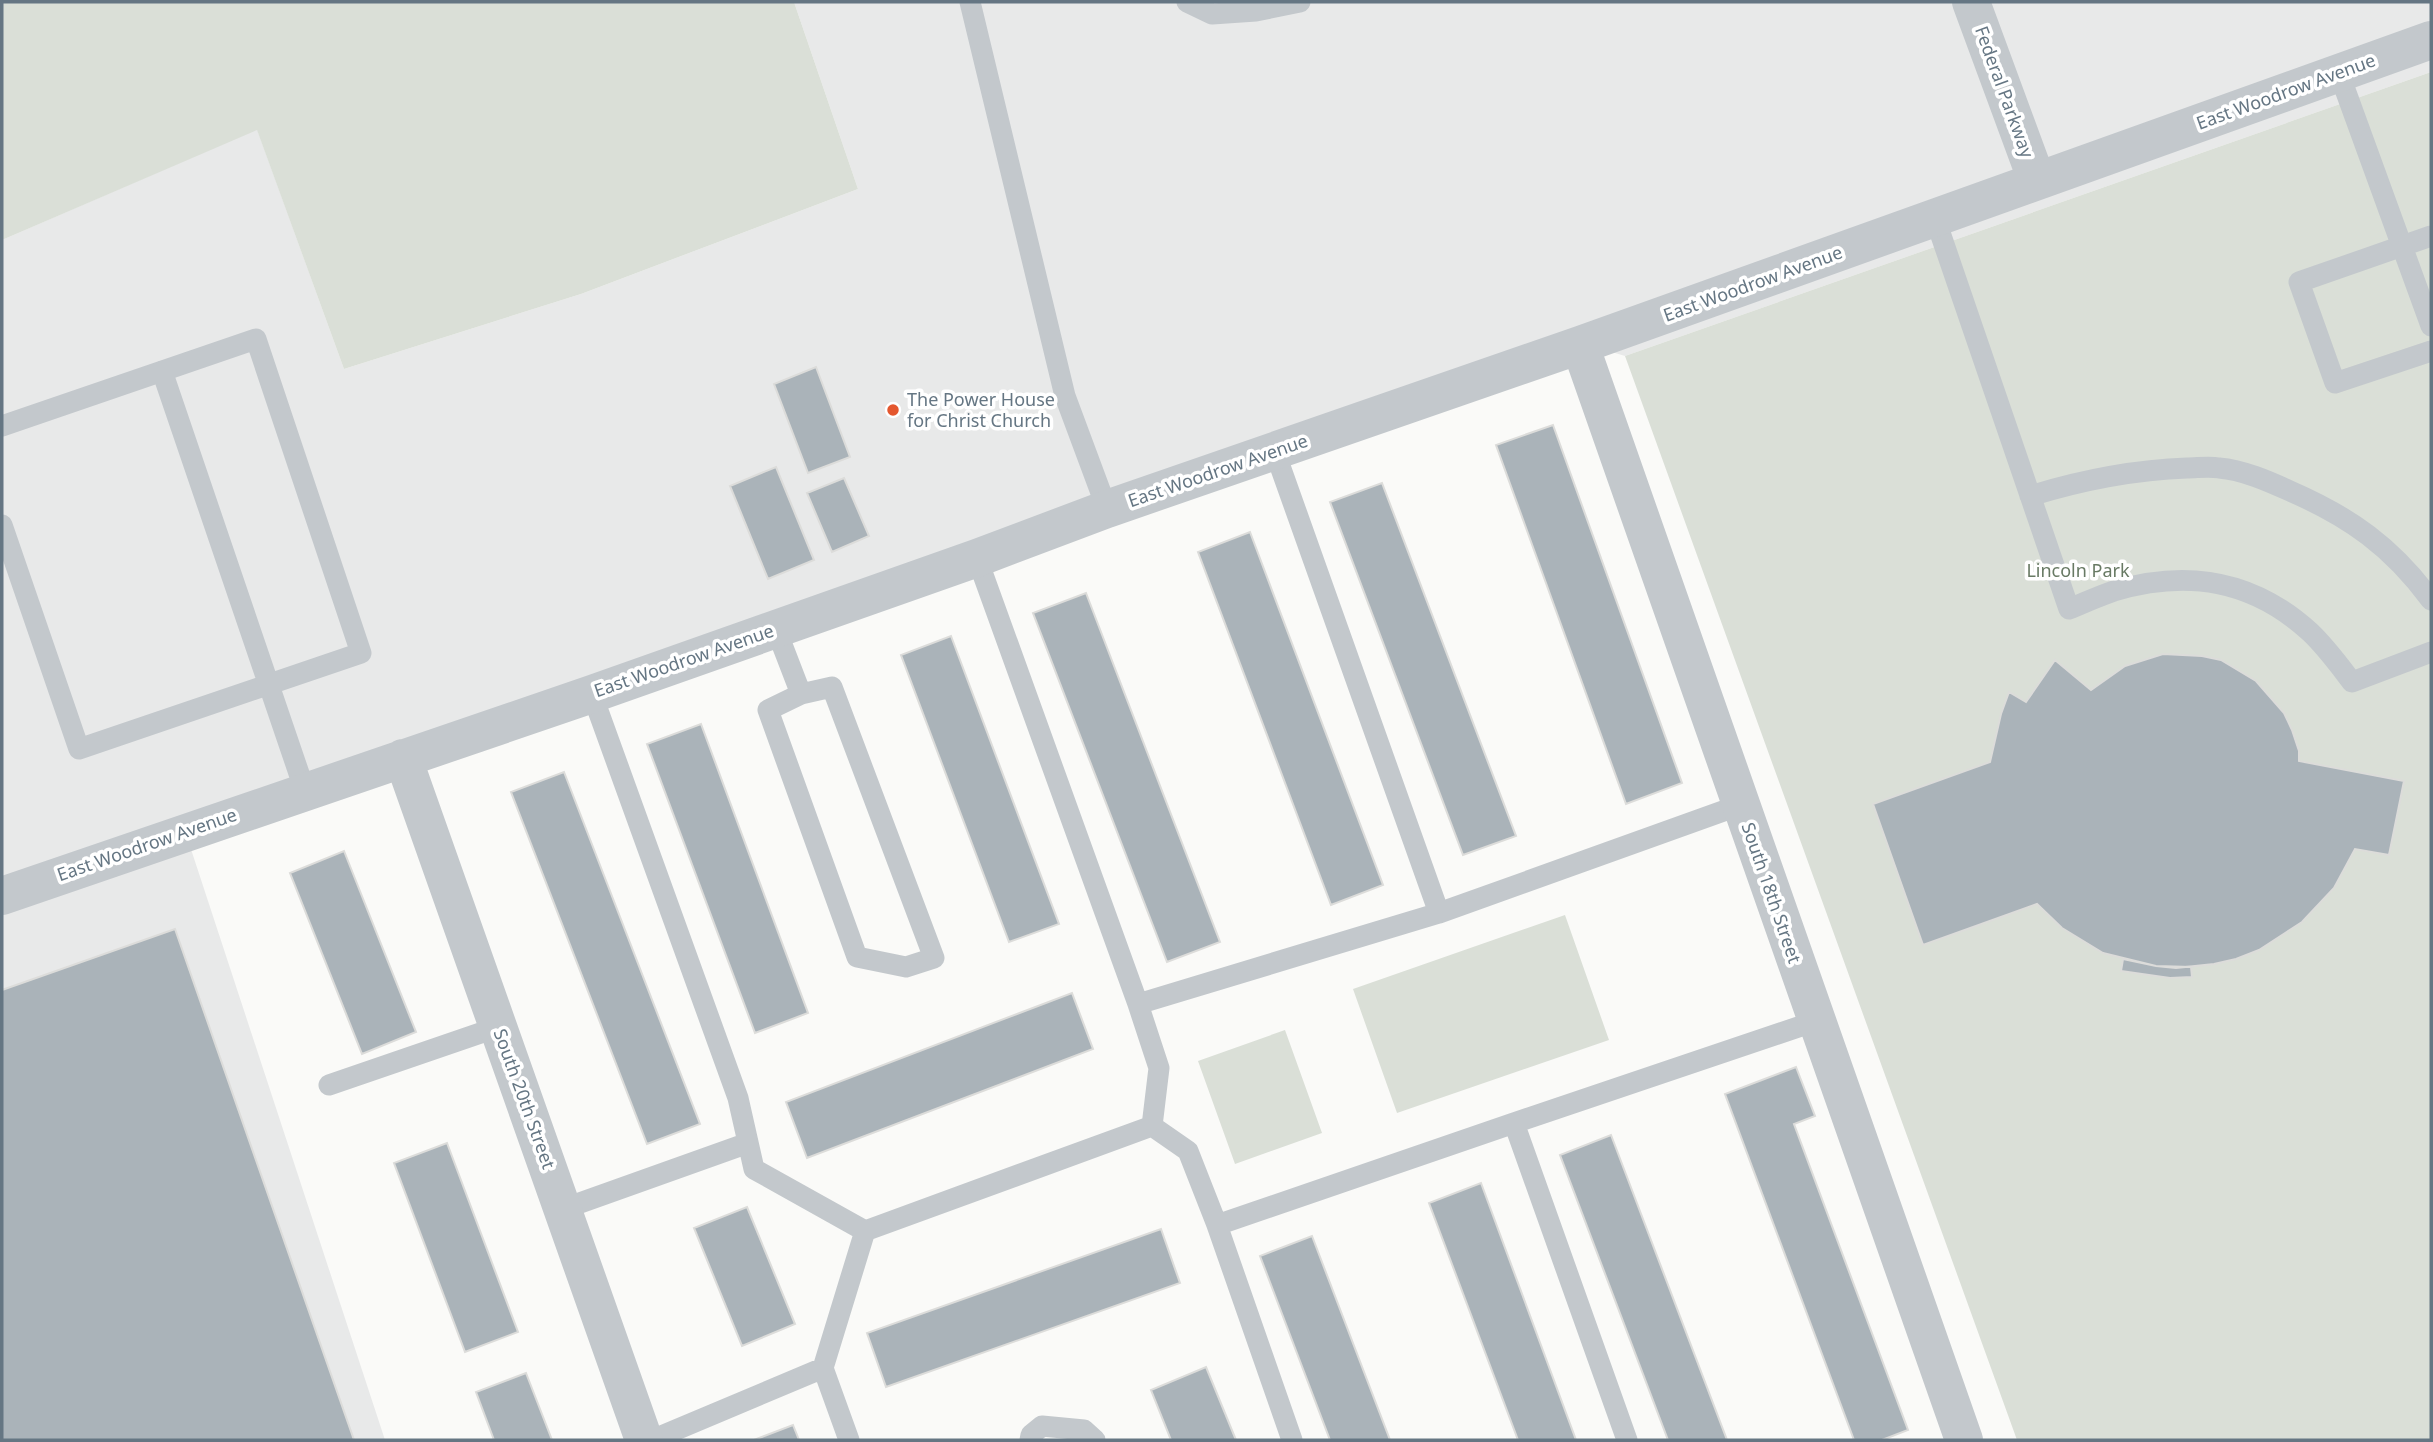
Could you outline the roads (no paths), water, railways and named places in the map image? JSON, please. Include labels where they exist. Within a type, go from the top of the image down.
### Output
[{"type":"street","name":"Federal Parkway","points":[[1971,2],[2037,181]]},
{"type":"street","name":"East Woodrow Avenue","points":[[2,896],[592,694],[977,558],[1107,509],[1275,453],[1580,345],[2431,40]]},
{"type":"street","name":"South 18th Street","points":[[1580,345],[1964,1440]]},
{"type":"street","name":"South 20th Street","points":[[403,758],[644,1440]]},
{"type":"lane","points":[[970,2],[1065,396],[1107,509]]},
{"type":"lane","points":[[1187,2],[1212,14],[1300,2]]},
{"type":"lane","points":[[2339,73],[2431,326]]},
{"type":"lane","points":[[1935,218],[2069,609],[2114,592],[2155,582],[2196,580],[2230,585],[2260,597],[2291,617],[2320,642],[2352,682],[2431,652]]},
{"type":"lane","points":[[2431,236],[2299,282],[2335,383],[2431,351]]},
{"type":"lane","points":[[2,426],[256,339],[361,653],[268,682],[79,749],[2,525]]},
{"type":"lane","points":[[163,371],[305,791]]},
{"type":"lane","points":[[1275,453],[1439,913]]},
{"type":"lane","points":[[2030,496],[2112,474],[2219,467],[2268,481],[2321,504],[2358,526],[2391,554],[2431,600]]},
{"type":"lane","points":[[977,558],[1159,1068],[1152,1126]]},
{"type":"lane","points":[[776,629],[801,694]]},
{"type":"lane","points":[[832,687],[934,958],[906,967],[857,957],[768,710],[801,694],[832,687]]},
{"type":"lane","points":[[592,694],[738,1098],[754,1169],[864,1231],[1152,1126]]},
{"type":"lane","points":[[1138,1004],[1439,913],[1740,805]]},
{"type":"lane","points":[[1217,1226],[1816,1021]]},
{"type":"lane","points":[[328,1085],[498,1027]]},
{"type":"lane","points":[[1514,1123],[1628,1440]]},
{"type":"lane","points":[[1152,1126],[1188,1151],[1292,1440]]},
{"type":"lane","points":[[563,1209],[748,1143]]},
{"type":"lane","points":[[849,1440],[823,1368],[864,1231]]},
{"type":"lane","points":[[652,1440],[823,1368]]},
{"type":"lane","points":[[1030,1440],[1031,1435],[1042,1426],[1084,1430],[1096,1440]]},
{"type":"place","name":"The Power House for Christ Church","points":[[893,410]]},
{"type":"park label","name":"Lincoln Park","points":[[2078,571]]}]
